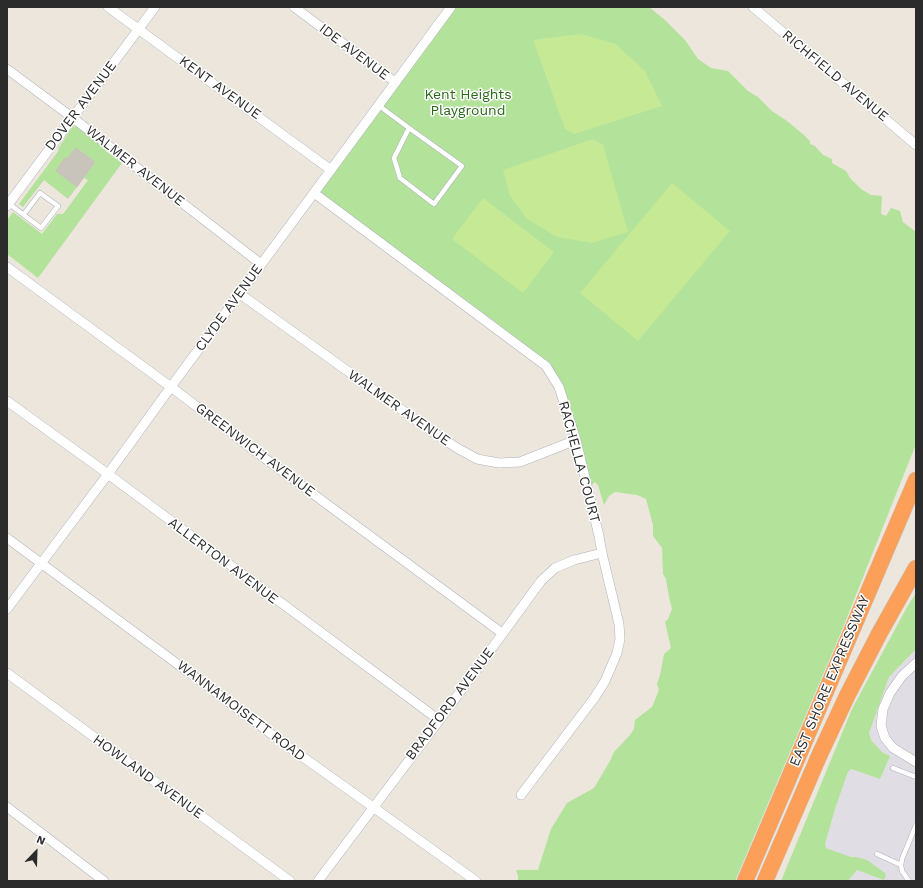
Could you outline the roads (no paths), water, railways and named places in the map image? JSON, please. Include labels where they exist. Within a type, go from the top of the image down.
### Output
[{"type":"highway","name":"EAST SHORE EXPRESSWAY","points":[[745,881],[916,480]]},
{"type":"highway","name":"EAST SHORE EXPRESSWAY","points":[[765,881],[844,702],[879,634],[916,568]]},
{"type":"street","name":"KENT AVENUE","points":[[108,7],[331,170]]},
{"type":"street","name":"DOVER AVENUE","points":[[8,204],[154,7]]},
{"type":"street","name":"IDE AVENUE","points":[[294,7],[395,82]]},
{"type":"street","name":"CLYDE AVENUE","points":[[7,609],[451,7]]},
{"type":"street","name":"RICHFIELD AVENUE","points":[[754,7],[916,145]]},
{"type":"street","name":"WALMER AVENUE","points":[[7,69],[73,118],[261,264]]},
{"type":"street","name":"RACHELLA COURT","points":[[314,193],[546,366],[559,387],[576,440],[619,624],[620,639],[617,653],[605,681],[521,795]]},
{"type":"street","name":"GREENWICH AVENUE","points":[[7,267],[502,633]]},
{"type":"street","name":"WALMER AVENUE","points":[[240,294],[430,430],[457,448],[477,458],[499,463],[520,462],[576,440]]},
{"type":"street","name":"ALLERTON AVENUE","points":[[7,402],[108,474],[352,657],[439,720]]},
{"type":"street","name":"WANNAMOISETT ROAD","points":[[7,538],[195,676],[286,746],[373,806],[476,881]]},
{"type":"street","name":"BRADFORD AVENUE","points":[[318,881],[439,720],[540,581],[556,568],[574,560],[602,553]]},
{"type":"street","points":[[916,663],[902,676],[890,693],[883,709],[881,726],[885,738],[893,748],[916,762]]},
{"type":"street","name":"HOWLAND AVENUE","points":[[7,673],[290,881]]},
{"type":"street","points":[[7,807],[104,881]]},
{"type":"lane","points":[[378,105],[462,166],[434,204],[400,178],[394,158],[409,128]]},
{"type":"lane","points":[[8,204],[24,214],[41,228],[58,206],[40,192],[24,214]]},
{"type":"lane","points":[[893,768],[916,777]]},
{"type":"lane","points":[[909,881],[902,871],[901,865],[916,825]]},
{"type":"lane","points":[[878,854],[901,865]]},
{"type":"park label","name":"Kent Heights Playground","points":[[468,104]]}]
